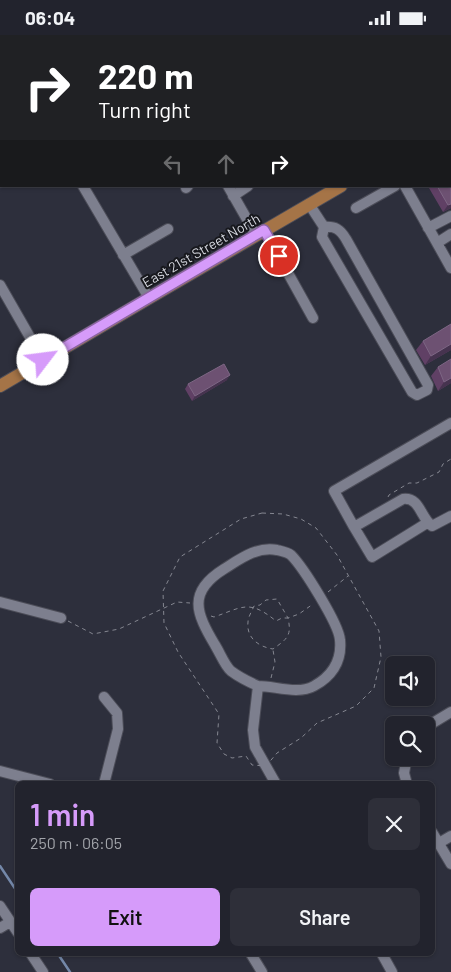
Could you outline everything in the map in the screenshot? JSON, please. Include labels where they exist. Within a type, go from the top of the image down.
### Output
[{"type":"main road","name":"East 21st Street North","points":[[0,387],[148,298],[339,187]]},
{"type":"street","points":[[84,187],[148,298]]},
{"type":"street","points":[[228,187],[260,233],[313,318]]},
{"type":"street","points":[[233,196],[246,187]]},
{"type":"street","points":[[356,208],[378,191],[392,187]]},
{"type":"street","points":[[406,187],[451,268]]},
{"type":"street","points":[[309,204],[324,227],[322,237],[412,392],[417,395],[427,389],[428,385],[341,231],[334,226],[324,227]]},
{"type":"street","points":[[428,228],[451,216]]},
{"type":"street","points":[[123,255],[168,229]]},
{"type":"street","points":[[437,243],[451,234]]},
{"type":"street","points":[[0,285],[43,360]]},
{"type":"street","points":[[427,523],[372,557],[334,491],[451,423]]},
{"type":"street","points":[[354,527],[403,499],[414,501],[427,523],[432,526],[451,516]]},
{"type":"street","points":[[276,549],[289,554],[300,565],[321,597],[340,638],[340,656],[334,671],[313,687],[296,690],[258,686],[230,671],[206,630],[198,606],[202,590],[211,577],[245,556],[261,550],[276,549]]},
{"type":"street","points":[[0,601],[61,617]]},
{"type":"street","points":[[258,686],[253,730],[255,747],[274,781]]},
{"type":"street","points":[[104,697],[117,713],[118,729],[105,781]]},
{"type":"street","points":[[435,722],[451,712]]},
{"type":"street","points":[[405,766],[404,773],[406,781]]},
{"type":"street","points":[[0,771],[38,781]]},
{"type":"street","points":[[439,843],[451,835]]},
{"type":"street","points":[[435,837],[451,864]]},
{"type":"street","points":[[0,906],[15,929]]},
{"type":"street","points":[[0,928],[10,922]]},
{"type":"street","points":[[32,956],[43,972]]},
{"type":"street","points":[[252,956],[262,972]]},
{"type":"street","points":[[383,956],[392,972]]},
{"type":"path","points":[[386,502],[389,495],[409,483],[417,483],[439,472],[443,464],[451,459]]},
{"type":"path","points":[[254,606],[276,621],[288,618],[299,614],[348,575]]},
{"type":"path","points":[[209,616],[214,617],[241,608],[260,605],[266,599],[277,599],[288,618],[291,630],[286,640],[273,649],[263,648],[250,636],[247,621],[254,606]]},
{"type":"path","points":[[61,617],[93,634],[119,629],[176,602],[198,606]]},
{"type":"path","points":[[269,686],[275,662],[273,649]]},
{"type":"building","points":[[438,187],[451,187],[451,204],[448,205]]},
{"type":"building","points":[[451,324],[451,344],[431,356],[423,341]]},
{"type":"building","points":[[451,359],[451,378],[444,382],[438,367]]},
{"type":"building","points":[[224,364],[230,375],[195,396],[188,384]]},
{"type":"waterway","points":[[0,866],[15,888]]},
{"type":"waterway","points":[[59,956],[70,972]]},
{"type":"route","points":[[43,360],[264,230],[279,256]]}]
